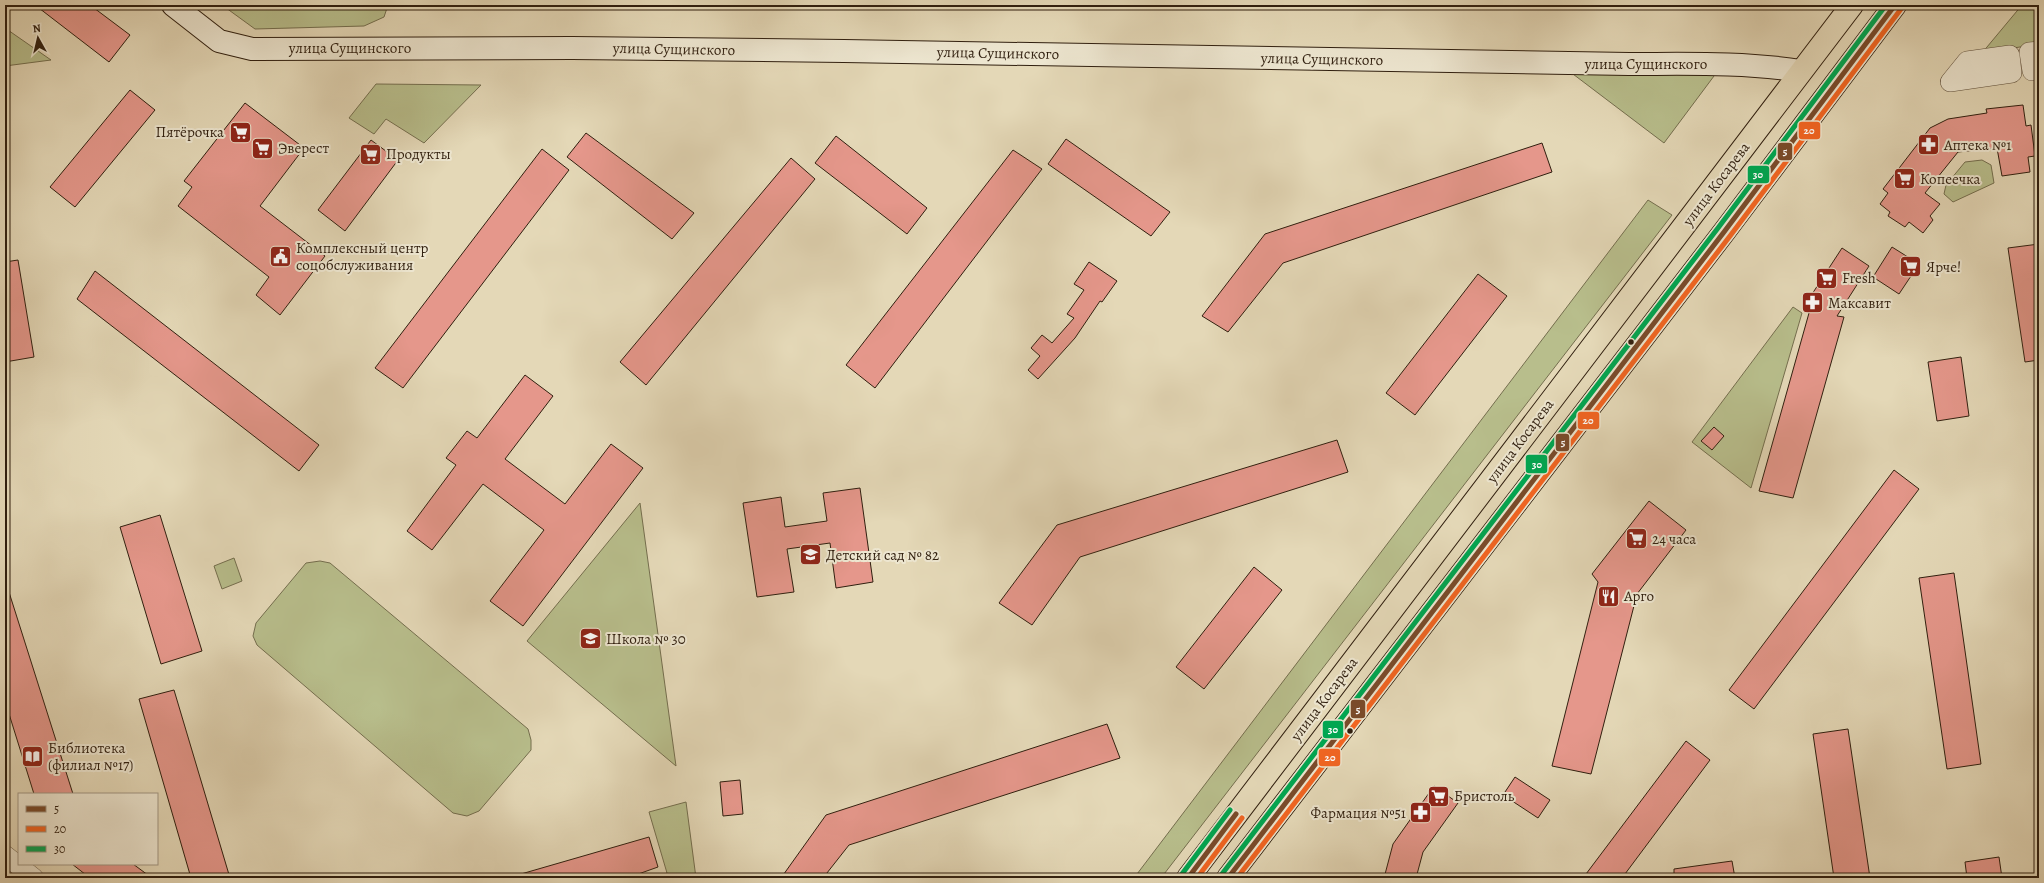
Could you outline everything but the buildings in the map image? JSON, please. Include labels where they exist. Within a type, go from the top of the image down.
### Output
[{"type":"main road","name":"улица Косарева","points":[[1188,878],[1852,5]]},
{"type":"main road","points":[[1228,878],[1720,237],[1895,5]]},
{"type":"main road","name":"улица Сущинского","points":[[1801,71],[1829,92]]},
{"type":"street","name":"улица Сущинского","points":[[173,5],[219,41],[252,49],[572,48],[844,50],[1621,64],[1739,64],[1771,66],[1801,71]]},
{"type":"street","points":[[2039,50],[2029,52],[2032,70],[2039,70]]},
{"type":"street","points":[[5,855],[34,878]]},
{"type":"green space","points":[[222,5],[388,5],[384,17],[364,26],[255,29]]},
{"type":"green space","points":[[2022,5],[2039,5],[2039,44],[1982,53]]},
{"type":"green space","points":[[5,28],[51,60],[5,66]]},
{"type":"green space","points":[[1565,68],[1717,72],[1664,143]]},
{"type":"green space","points":[[376,84],[481,85],[424,143],[386,119],[374,134],[349,118]]},
{"type":"green space","points":[[1982,160],[1991,165],[1994,183],[1953,202],[1944,194],[1946,185],[1965,162]]},
{"type":"green space","points":[[1648,200],[1672,215],[1161,878],[1134,878]]},
{"type":"green space","points":[[1793,307],[1802,313],[1751,488],[1692,442]]},
{"type":"green space","points":[[640,503],[676,766],[527,641]]},
{"type":"green space","points":[[234,558],[242,581],[222,589],[214,566]]},
{"type":"green space","points":[[320,561],[330,563],[528,729],[531,740],[531,750],[479,811],[467,816],[453,813],[257,645],[253,636],[256,623],[306,563]]},
{"type":"green space","points":[[686,802],[696,878],[657,878],[667,873],[649,812]]},
{"type":"transit line","name":"30","points":[[1222,874],[1718,228],[1886,5]]},
{"type":"transit line","name":"5","points":[[1228,878],[1724,232],[1895,5]]},
{"type":"transit line","name":"20","points":[[1237,878],[1730,236],[1901,9]]},
{"type":"transit line","name":"30","points":[[1182,874],[1230,810]]},
{"type":"transit line","name":"5","points":[[1188,878],[1236,814]]},
{"type":"transit line","name":"20","points":[[1197,878],[1242,818]]},
{"type":"place","name":"Пятёрочка","points":[[240,132]]},
{"type":"place","name":"Аптека №1","points":[[1928,145]]},
{"type":"place","name":"Эверест","points":[[262,148]]},
{"type":"place","name":"Продукты","points":[[370,154]]},
{"type":"place","name":"Копеечка","points":[[1904,179]]},
{"type":"place","name":"Комплексный центр соцобслуживания","points":[[281,257]]},
{"type":"place","name":"Ярче!","points":[[1911,267]]},
{"type":"place","name":"Fresh","points":[[1827,278]]},
{"type":"place","name":"Максавит","points":[[1813,303]]},
{"type":"place","name":"24 часа","points":[[1636,539]]},
{"type":"place","name":"Детский сад № 82","points":[[810,555]]},
{"type":"place","name":"Арго","points":[[1609,596]]},
{"type":"place","name":"Школа № 30","points":[[590,639]]},
{"type":"place","name":"Библиотека (филиал №17)","points":[[32,757]]},
{"type":"place","name":"Бристоль","points":[[1439,796]]},
{"type":"place","name":"Фармация №51","points":[[1421,813]]}]
